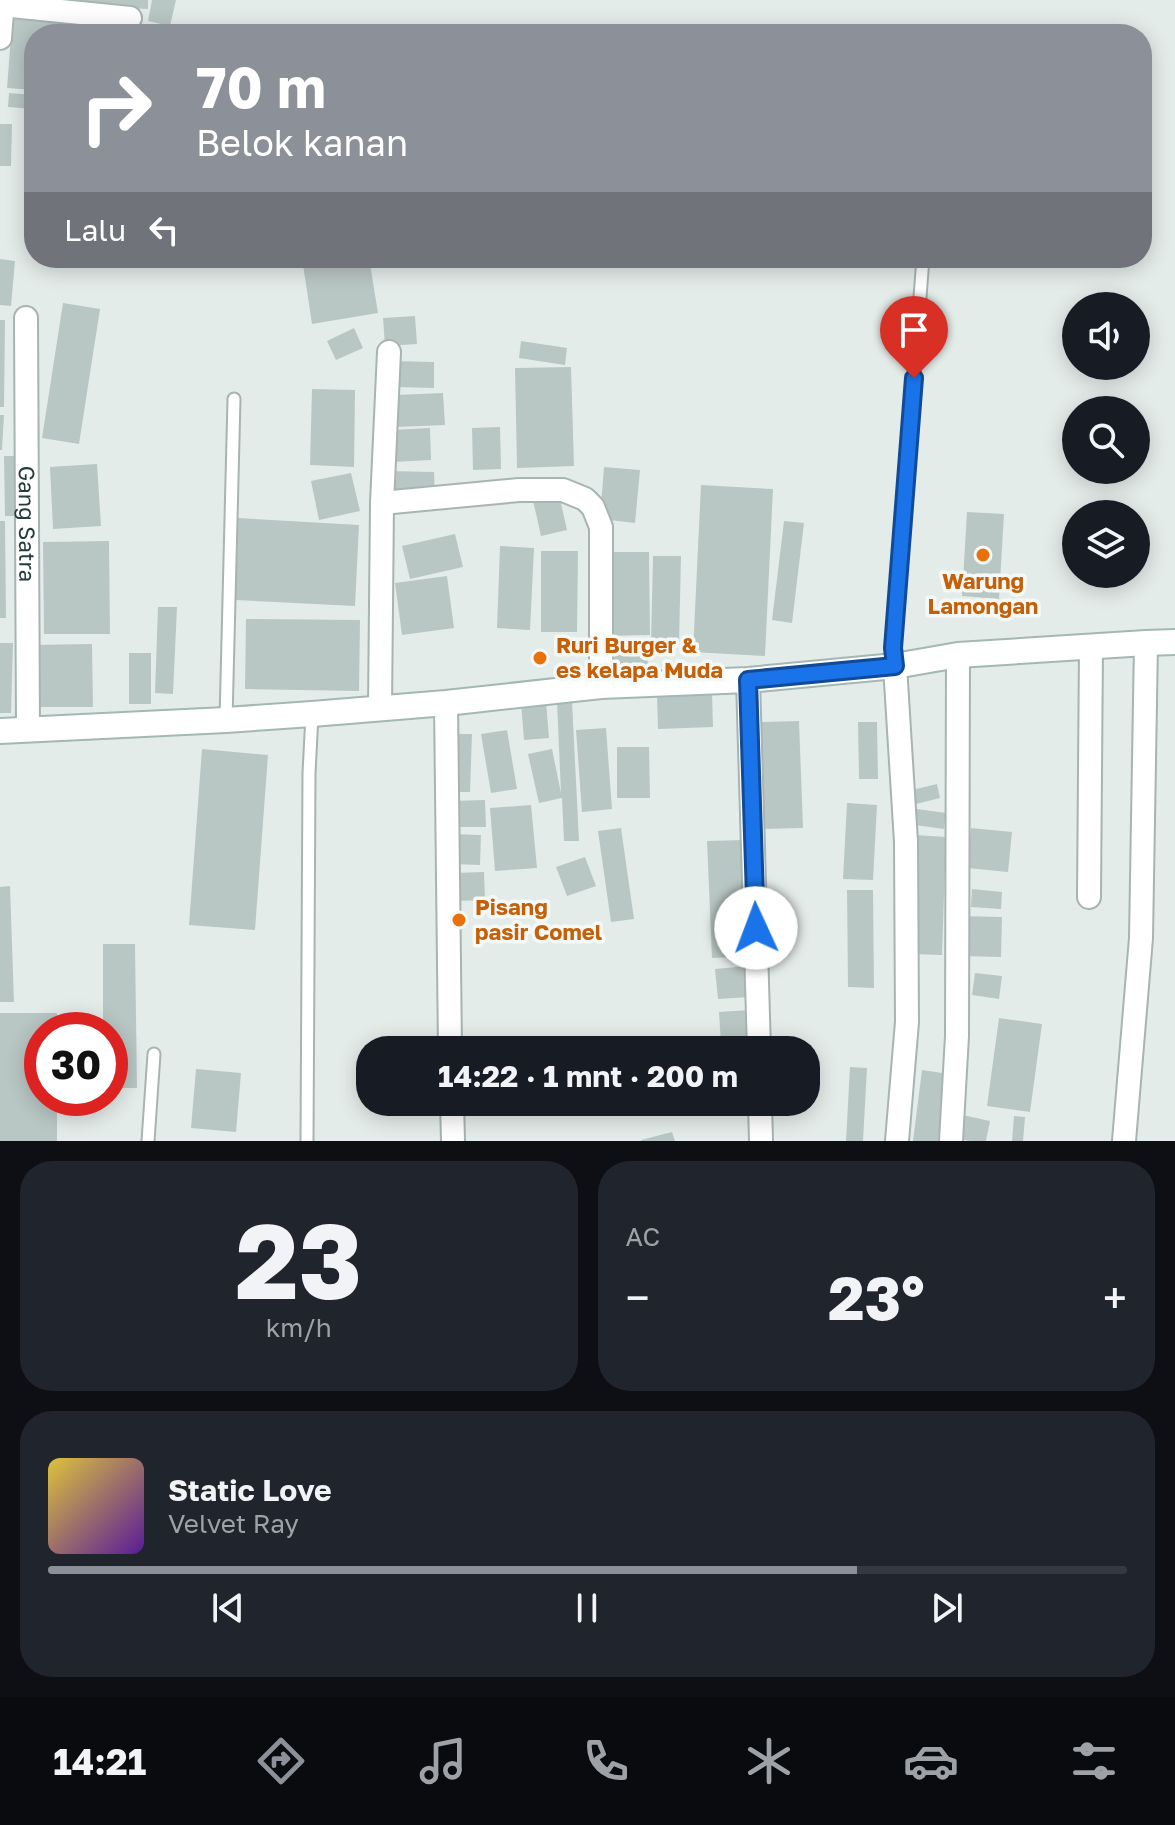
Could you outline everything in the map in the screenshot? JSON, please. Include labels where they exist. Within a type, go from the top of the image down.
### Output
[{"type":"main road","points":[[0,731],[312,714],[601,686],[748,680],[895,666],[958,655],[1175,642]]},
{"type":"street","points":[[0,38],[2,3],[117,23]]},
{"type":"street","name":"Gang Satra","points":[[26,318],[28,729]]},
{"type":"street","points":[[380,708],[382,503],[389,352]]},
{"type":"street","points":[[382,503],[519,490],[563,490],[585,499],[593,507],[601,527],[601,686]]},
{"type":"street","points":[[1124,1141],[1141,938],[1146,643]]},
{"type":"street","points":[[1089,897],[1091,647]]},
{"type":"street","points":[[951,1141],[957,1036],[958,655]]},
{"type":"street","points":[[895,666],[906,842],[907,1007],[897,1141]]},
{"type":"street","points":[[748,680],[759,1036]]},
{"type":"street","points":[[446,703],[450,1036]]},
{"type":"street","points":[[452,1116],[453,1141]]},
{"type":"street","points":[[760,1116],[761,1141]]},
{"type":"lane","points":[[895,666],[893,648],[922,268]]},
{"type":"lane","points":[[226,720],[234,399]]},
{"type":"lane","points":[[307,1141],[312,714]]},
{"type":"lane","points":[[148,1141],[154,1054]]},
{"type":"building","points":[[56,0],[148,0],[148,9],[56,4]]},
{"type":"building","points":[[152,0],[176,0],[170,24],[148,21]]},
{"type":"building","points":[[13,11],[60,15],[59,24],[24,24],[24,89],[7,88]]},
{"type":"building","points":[[9,93],[24,94],[24,108],[8,107]]},
{"type":"building","points":[[0,124],[12,124],[11,166],[0,166]]},
{"type":"building","points":[[0,259],[15,261],[11,306],[0,305]]},
{"type":"building","points":[[304,268],[371,268],[378,313],[312,324]]},
{"type":"building","points":[[63,303],[100,309],[79,444],[42,438]]},
{"type":"building","points":[[415,316],[417,344],[385,346],[383,318]]},
{"type":"building","points":[[0,320],[5,320],[4,407],[0,407]]},
{"type":"building","points":[[354,328],[363,348],[336,360],[327,341]]},
{"type":"building","points":[[521,341],[567,348],[565,365],[519,358]]},
{"type":"building","points":[[395,361],[434,362],[434,388],[395,387]]},
{"type":"building","points":[[571,367],[574,466],[517,468],[515,368]]},
{"type":"building","points":[[312,389],[355,390],[354,467],[310,465]]},
{"type":"building","points":[[443,393],[445,425],[396,427],[395,395]]},
{"type":"building","points":[[0,415],[4,415],[2,450],[0,450]]},
{"type":"building","points":[[500,427],[501,469],[473,470],[472,428]]},
{"type":"building","points":[[430,428],[431,460],[392,462],[391,430]]},
{"type":"building","points":[[4,456],[21,456],[22,516],[5,516]]},
{"type":"building","points":[[97,464],[101,526],[53,529],[50,467]]},
{"type":"building","points":[[604,467],[640,470],[635,523],[600,519]]},
{"type":"building","points":[[388,471],[434,472],[435,497],[388,497]]},
{"type":"building","points":[[351,473],[360,511],[319,520],[311,481]]},
{"type":"building","points":[[701,485],[773,489],[765,656],[693,652]]},
{"type":"building","points":[[558,490],[567,530],[541,536],[532,496]]},
{"type":"building","name":"Warung Lamongan","points":[[967,512],[1004,514],[999,599],[962,596]]},
{"type":"building","points":[[238,518],[359,525],[355,606],[235,600]]},
{"type":"building","points":[[0,521],[5,521],[6,618],[0,618]]},
{"type":"building","points":[[784,521],[804,523],[792,623],[772,620]]},
{"type":"building","points":[[455,534],[463,567],[410,579],[402,546]]},
{"type":"building","points":[[109,541],[110,634],[44,634],[43,542]]},
{"type":"building","points":[[500,546],[534,548],[530,630],[497,628]]},
{"type":"building","points":[[541,551],[578,551],[577,632],[541,632]]},
{"type":"building","points":[[603,552],[649,552],[650,635],[604,636]]},
{"type":"building","points":[[653,556],[681,556],[679,644],[651,643]]},
{"type":"building","points":[[447,576],[454,628],[402,635],[395,583]]},
{"type":"building","points":[[158,607],[177,607],[173,694],[155,693]]},
{"type":"building","points":[[246,619],[360,620],[359,691],[245,689]]},
{"type":"building","points":[[0,643],[13,643],[11,713],[0,713]]},
{"type":"building","points":[[647,643],[648,670],[605,672],[603,646]]},
{"type":"building","points":[[92,644],[93,707],[32,707],[31,645]]},
{"type":"building","points":[[129,653],[151,653],[151,704],[129,704]]},
{"type":"building","points":[[712,693],[713,727],[658,729],[657,695]]},
{"type":"building","points":[[546,701],[549,738],[524,740],[521,703]]},
{"type":"building","points":[[572,701],[579,841],[564,841],[562,798],[539,803],[528,754],[552,749],[561,793],[557,702]]},
{"type":"building","points":[[799,721],[803,828],[762,829],[759,722]]},
{"type":"building","points":[[858,722],[877,722],[878,779],[859,779]]},
{"type":"building","points":[[606,728],[612,809],[582,812],[576,730]]},
{"type":"building","points":[[507,730],[517,789],[491,793],[481,734]]},
{"type":"building","points":[[452,734],[472,734],[470,792],[450,792]]},
{"type":"building","points":[[617,747],[649,747],[650,798],[617,798]]},
{"type":"building","points":[[202,749],[268,755],[255,930],[189,925]]},
{"type":"building","points":[[937,784],[940,798],[912,805],[908,791]]},
{"type":"building","points":[[485,800],[486,827],[452,827],[452,801]]},
{"type":"building","points":[[847,803],[877,805],[873,880],[843,879]]},
{"type":"building","points":[[531,805],[537,868],[495,871],[490,808]]},
{"type":"building","points":[[917,809],[946,813],[944,829],[915,825]]},
{"type":"building","points":[[621,828],[634,919],[611,922],[598,831]]},
{"type":"building","points":[[971,828],[1012,832],[1008,872],[967,868]]},
{"type":"building","points":[[452,834],[481,835],[480,865],[451,864]]},
{"type":"building","points":[[915,835],[946,837],[942,955],[911,954]]},
{"type":"building","points":[[744,840],[749,956],[712,958],[707,841]]},
{"type":"building","points":[[585,857],[596,886],[567,896],[556,867]]},
{"type":"building","points":[[484,872],[485,900],[455,901],[454,873]]},
{"type":"building","points":[[10,886],[14,1002],[0,1002],[0,887]]},
{"type":"building","points":[[972,889],[1002,892],[1001,909],[971,907]]},
{"type":"building","points":[[847,890],[873,890],[874,988],[848,987]]},
{"type":"building","points":[[963,916],[1002,917],[1001,957],[962,956]]},
{"type":"building","points":[[103,944],[135,944],[137,1088],[128,1088],[128,1012],[103,1012]]},
{"type":"building","points":[[748,966],[750,997],[718,999],[715,969]]},
{"type":"building","points":[[975,973],[1002,976],[999,999],[972,995]]},
{"type":"building","points":[[750,1010],[752,1036],[720,1036],[719,1012]]},
{"type":"building","points":[[0,1013],[24,1013],[24,1116],[57,1116],[57,1141],[0,1141]]},
{"type":"building","points":[[999,1018],[1042,1024],[1030,1112],[987,1106]]},
{"type":"building","points":[[850,1067],[867,1068],[863,1141],[846,1141]]},
{"type":"building","points":[[196,1069],[241,1073],[236,1132],[191,1128]]},
{"type":"building","points":[[922,1070],[949,1074],[941,1141],[913,1141]]},
{"type":"building","points":[[958,1114],[990,1121],[986,1141],[953,1138]]},
{"type":"building","points":[[1014,1116],[1025,1117],[1023,1141],[1012,1141]]},
{"type":"building","points":[[672,1132],[675,1141],[641,1141],[641,1140]]},
{"type":"place","name":"Warung Lamongan","points":[[983,555]]},
{"type":"place","name":"Ruri Burger & es kelapa Muda","points":[[540,658]]},
{"type":"place","name":"Pisang pasir Comel","points":[[459,920]]},
{"type":"route","points":[[756,928],[748,680],[895,666],[893,648],[914,378]]}]
